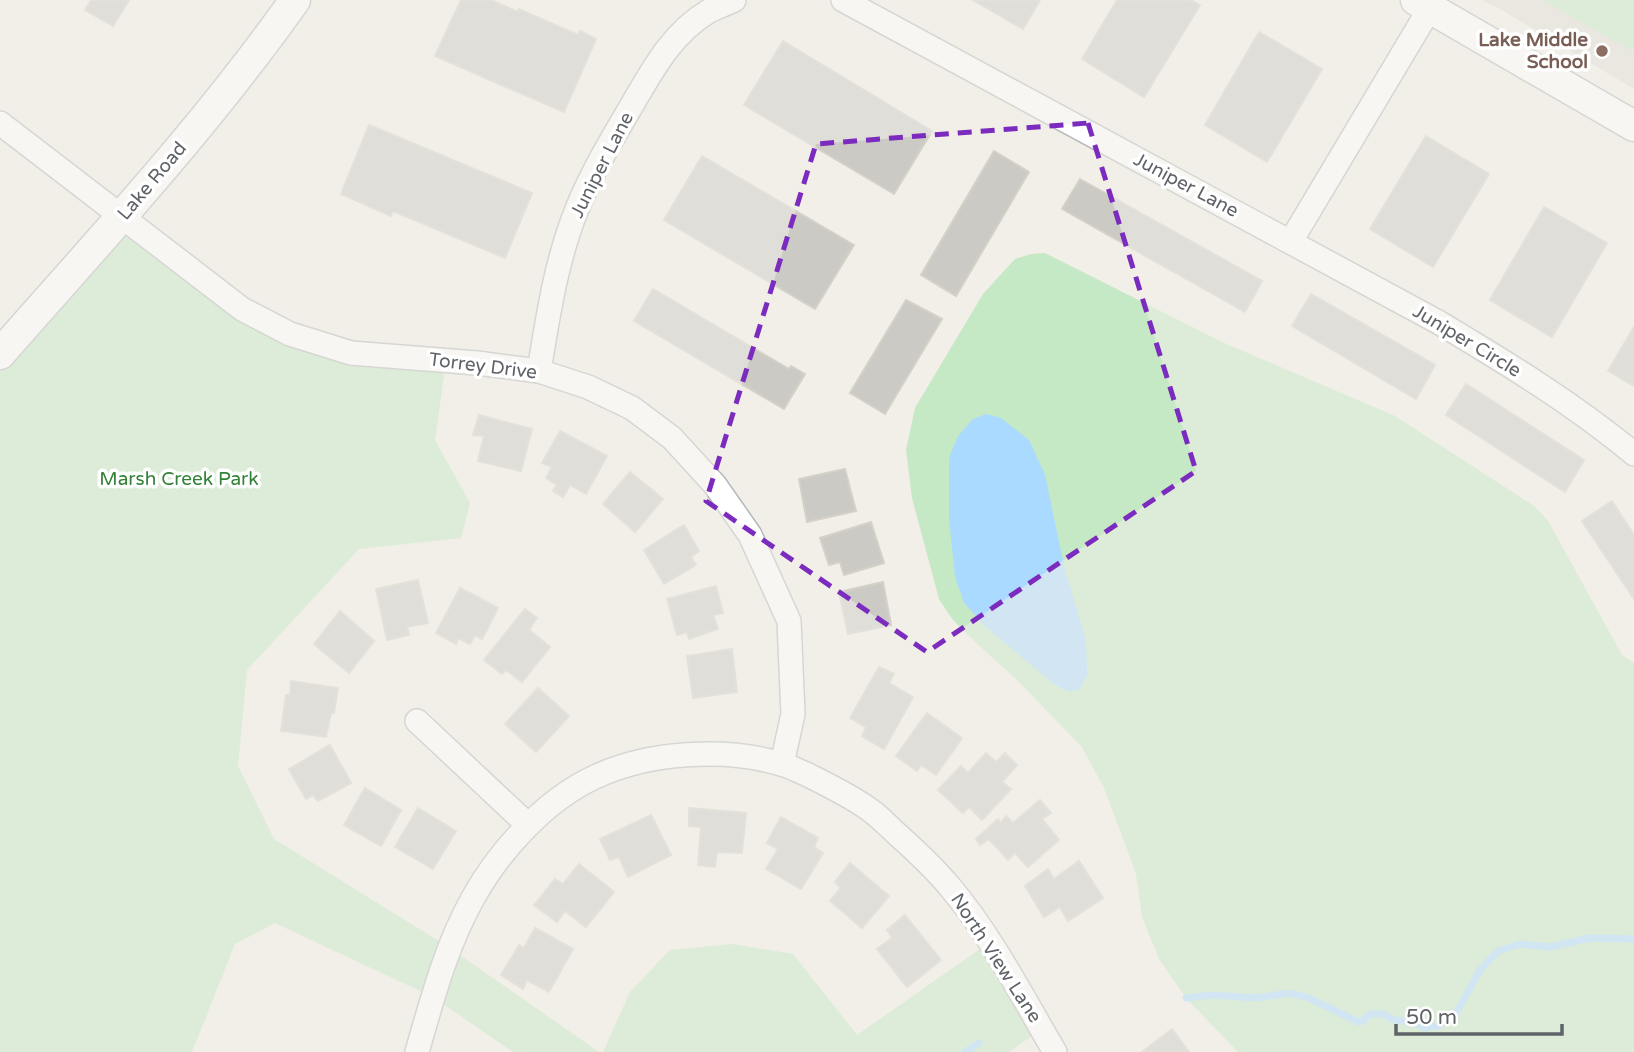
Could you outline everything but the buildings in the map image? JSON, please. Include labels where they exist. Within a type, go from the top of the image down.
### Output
[{"type":"street","name":"Lake Road","points":[[0,354],[188,139],[295,0]]},
{"type":"street","name":"Juniper Lane","points":[[539,371],[551,302],[566,242],[577,210],[606,149],[662,54],[675,38],[710,11],[734,0]]},
{"type":"street","name":"Juniper Lane","points":[[843,0],[1291,241]]},
{"type":"street","points":[[1291,241],[1423,4],[1634,126]]},
{"type":"street","name":"Torrey Drive","points":[[0,123],[242,309],[290,334],[351,354],[477,363],[539,371],[588,387],[632,408],[672,439],[715,485],[750,535],[789,621],[793,714],[782,764]]},
{"type":"street","name":"Juniper Circle","points":[[1291,241],[1496,356],[1634,454]]},
{"type":"street","points":[[417,721],[528,825]]},
{"type":"street","name":"North View Lane","points":[[417,1052],[439,977],[473,898],[495,865],[528,825],[559,799],[594,777],[635,762],[682,755],[734,755],[782,764],[830,785],[871,810],[918,853],[951,888],[986,936],[1055,1052]]},
{"type":"highlighted area","points":[[1088,123],[1196,471],[927,652],[706,501],[816,144]]},
{"type":"shaded area","name":"Lake Middle School","points":[[1481,0],[1634,0],[1634,89],[1500,9]]},
{"type":"green space","points":[[1634,0],[1634,52],[1544,1]]},
{"type":"green space","name":"Marsh Creek Park","points":[[122,217],[290,334],[446,361],[435,440],[470,503],[461,538],[359,549],[247,670],[238,766],[274,839],[450,948],[599,1052],[513,1052],[433,997],[275,923],[235,944],[192,1052],[0,1052],[0,354]]},
{"type":"green space","points":[[1045,253],[1222,342],[1395,416],[1534,506],[1548,521],[1622,655],[1634,663],[1634,1052],[1238,1052],[1186,998],[1159,959],[1142,917],[1136,874],[1105,790],[1082,747],[1017,680],[953,620],[939,599],[912,498],[906,450],[915,408],[983,294],[1015,259]]},
{"type":"green space","points":[[990,942],[1042,1029],[1009,1052],[603,1052],[630,992],[670,950],[733,944],[793,954],[857,1035]]},
{"type":"water","points":[[986,414],[1001,418],[1029,440],[1045,475],[1065,570],[1086,640],[1087,675],[1080,689],[1070,692],[1055,685],[987,628],[964,603],[955,577],[949,518],[949,458],[958,436],[973,419]]},
{"type":"waterway","points":[[1186,998],[1211,995],[1255,998],[1290,993],[1309,998],[1358,1022],[1372,1014],[1384,1014],[1391,1019],[1415,1023],[1424,1028],[1438,1026],[1454,1017],[1480,970],[1498,951],[1520,944],[1550,947],[1590,938],[1634,939]]},
{"type":"waterway","points":[[965,1052],[979,1043]]},
{"type":"place","name":"Lake Middle School","points":[[1602,51]]}]
